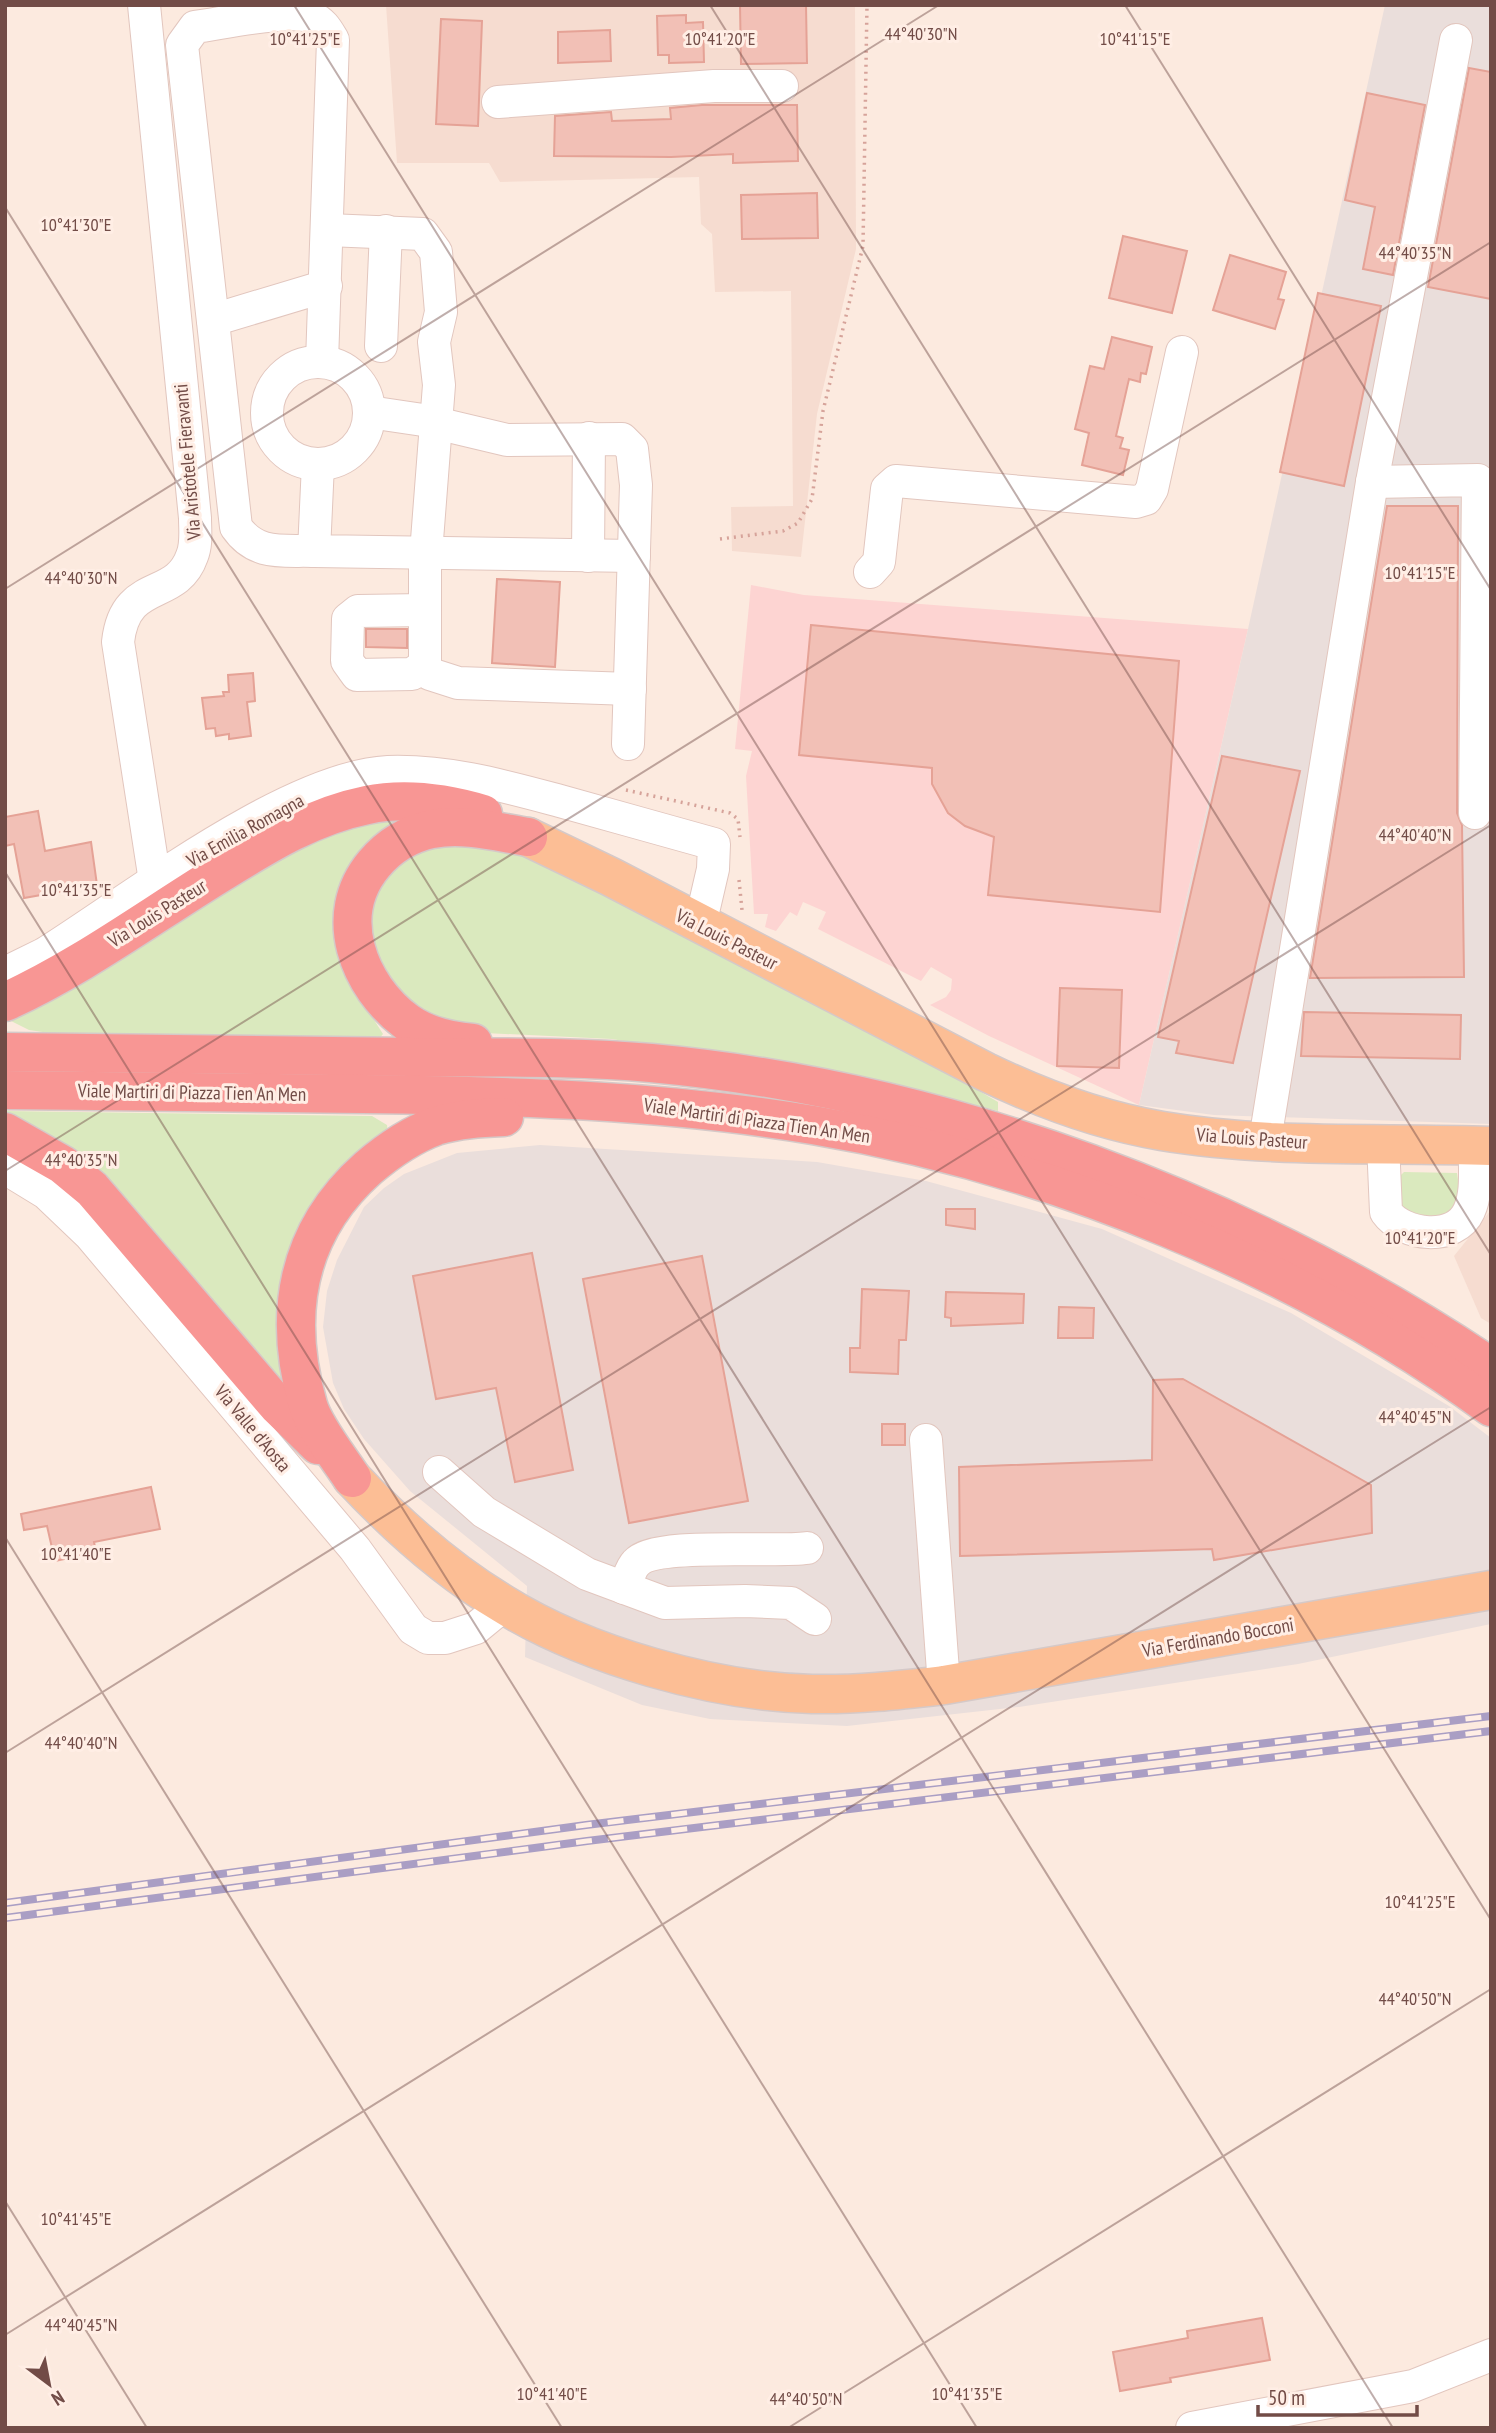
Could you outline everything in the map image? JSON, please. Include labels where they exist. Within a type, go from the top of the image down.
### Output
[{"type":"highway","name":"Via Louis Pasteur","points":[[5,1002],[53,977],[274,841],[337,812],[370,804],[431,802],[503,821],[528,837]]},
{"type":"highway","points":[[528,837],[452,827],[411,835],[382,855],[359,885],[354,903],[354,944],[367,976],[388,1005],[409,1023],[440,1037],[464,1042],[595,1050],[652,1063]]},
{"type":"highway","name":"Viale Martiri di Piazza Tien An Men","points":[[5,1052],[652,1063],[859,1097],[935,1116],[1095,1183],[1198,1242],[1309,1294],[1421,1360],[1491,1407]]},
{"type":"highway","name":"Viale Martiri di Piazza Tien An Men","points":[[5,1090],[522,1096],[642,1103],[835,1129],[1207,1209],[1365,1289],[1491,1367]]},
{"type":"highway","points":[[352,1478],[309,1408],[294,1324],[302,1271],[310,1244],[329,1211],[360,1175],[406,1140],[435,1126],[464,1119],[565,1117],[669,1122],[754,1116]]},
{"type":"highway","points":[[5,1132],[63,1165],[93,1189],[278,1406],[352,1478]]},
{"type":"main road","name":"Via Louis Pasteur","points":[[528,837],[1018,1087],[1129,1124],[1162,1131],[1265,1140],[1483,1146]]},
{"type":"main road","name":"Via Ferdinando Bocconi","points":[[352,1478],[408,1535],[504,1605],[600,1650],[701,1680],[756,1690],[862,1694],[944,1685],[1491,1590]]},
{"type":"street","name":"Via Aristotele Fieravanti","points":[[144,5],[195,527],[194,548],[187,566],[171,583],[128,607],[123,614],[118,642],[155,881]]},
{"type":"street","points":[[322,362],[333,40],[323,23],[308,15],[277,15],[194,27],[182,45],[236,527],[247,542],[268,550],[426,555],[634,556]]},
{"type":"street","points":[[1265,1140],[1372,482],[1456,40]]},
{"type":"street","points":[[498,102],[714,86],[782,86]]},
{"type":"street","points":[[327,230],[423,234],[436,252],[441,312],[434,342],[439,385],[434,423],[425,610],[425,665],[430,674],[458,682],[630,689]]},
{"type":"street","points":[[381,346],[386,231]]},
{"type":"street","points":[[213,320],[326,286]]},
{"type":"street","points":[[870,572],[879,562],[887,489],[895,481],[1136,502],[1146,499],[1152,489],[1182,352]]},
{"type":"street","points":[[322,362],[337,365],[355,378],[367,397],[369,412],[363,435],[349,454],[318,464],[293,457],[282,449],[269,426],[267,413],[270,397],[278,382],[290,370],[305,363],[322,362]]},
{"type":"street","points":[[369,412],[434,423],[507,440],[622,439],[632,449],[636,485],[628,744]]},
{"type":"street","points":[[223,416],[267,413]]},
{"type":"street","points":[[588,556],[589,438]]},
{"type":"street","points":[[314,551],[318,464]]},
{"type":"street","points":[[1372,482],[1478,480],[1475,813]]},
{"type":"street","points":[[425,610],[358,611],[348,620],[347,661],[357,675],[412,674],[425,665]]},
{"type":"street","name":"Via Emilia Romagna","points":[[5,973],[44,954],[155,881],[276,808],[312,793],[386,772],[434,774],[500,784],[714,844],[713,869],[700,925]]},
{"type":"street","points":[[1383,1143],[1386,1212],[1399,1226],[1427,1232],[1453,1226],[1467,1216],[1483,1146]]},
{"type":"street","name":"Via Valle d'Aosta","points":[[5,1168],[46,1193],[90,1234],[355,1549],[412,1629],[428,1638],[444,1638],[476,1628],[504,1605]]},
{"type":"street","points":[[926,1440],[944,1685]]},
{"type":"street","points":[[439,1472],[484,1511],[587,1574],[665,1603],[791,1603],[815,1619]]},
{"type":"street","points":[[624,1588],[636,1563],[655,1551],[779,1552],[807,1548]]},
{"type":"street","points":[[1192,2428],[1413,2386],[1491,2355]]},
{"type":"path","points":[[720,539],[783,531],[798,523],[812,499],[823,411],[863,246],[867,5]]},
{"type":"shaded area","points":[[386,5],[855,5],[856,249],[817,414],[801,557],[732,551],[731,507],[793,506],[791,291],[715,292],[712,234],[701,224],[699,177],[500,182],[489,163],[397,163]]},
{"type":"shaded area","points":[[1385,5],[1491,7],[1491,1124],[1214,1115],[1139,1105],[1248,629]]},
{"type":"shaded area","points":[[751,585],[804,595],[1248,629],[1139,1105],[989,1036],[930,1005],[946,997],[951,990],[952,979],[931,967],[921,981],[818,929],[826,912],[803,902],[797,916],[790,912],[776,931],[765,927],[768,914],[754,914],[746,776],[752,751],[735,749]]},
{"type":"shaded area","points":[[540,1145],[817,1162],[926,1181],[1102,1229],[1291,1313],[1449,1406],[1491,1438],[1491,1624],[1298,1664],[1019,1707],[847,1726],[710,1719],[642,1705],[525,1657],[527,1586],[410,1491],[364,1439],[344,1409],[333,1383],[323,1327],[327,1291],[337,1260],[364,1207],[384,1188],[404,1174],[457,1153]]},
{"type":"shaded area","points":[[1491,1210],[1491,1324],[1481,1318],[1454,1256]]},
{"type":"green space","points":[[424,813],[364,858],[369,1012],[383,1034],[379,1039],[63,1035],[29,1030],[5,1018],[323,830]]},
{"type":"green space","points":[[440,837],[525,852],[945,1071],[998,1102],[998,1111],[929,1093],[612,1039],[444,1031],[388,992],[363,910],[380,872]]},
{"type":"green space","points":[[5,1111],[372,1116],[387,1125],[388,1134],[328,1194],[300,1411],[5,1117]]},
{"type":"green space","points":[[1404,1172],[1457,1173],[1460,1194],[1452,1213],[1421,1220],[1399,1206],[1399,1177]]},
{"type":"building","points":[[740,5],[806,5],[807,63],[741,64]]},
{"type":"building","points":[[686,15],[686,23],[703,22],[704,62],[669,63],[669,55],[658,55],[657,16]]},
{"type":"building","points":[[441,19],[482,21],[478,126],[436,124]]},
{"type":"building","points":[[610,30],[611,61],[558,63],[558,32]]},
{"type":"building","points":[[1469,68],[1491,72],[1491,299],[1428,287]]},
{"type":"building","points":[[1367,93],[1425,105],[1393,275],[1363,269],[1375,207],[1345,200]]},
{"type":"building","points":[[702,105],[797,105],[798,161],[733,163],[733,154],[671,157],[554,156],[555,116],[611,112],[612,121],[671,119],[670,108]]},
{"type":"building","points":[[817,193],[818,238],[742,239],[741,195]]},
{"type":"building","points":[[1123,236],[1187,251],[1172,313],[1109,298]]},
{"type":"building","points":[[1230,255],[1286,272],[1278,299],[1284,300],[1275,329],[1213,310]]},
{"type":"building","points":[[1318,293],[1381,306],[1344,486],[1280,472]]},
{"type":"building","points":[[1112,337],[1152,347],[1146,374],[1141,373],[1140,382],[1129,379],[1116,436],[1123,438],[1120,448],[1129,450],[1123,475],[1082,465],[1089,433],[1075,429],[1090,366],[1104,369]]},
{"type":"building","points":[[1387,506],[1458,506],[1457,813],[1462,825],[1464,977],[1310,978]]},
{"type":"building","points":[[497,579],[560,582],[555,667],[492,663]]},
{"type":"building","points":[[811,625],[1179,661],[1160,912],[988,895],[994,837],[965,826],[948,813],[932,784],[932,768],[799,755]]},
{"type":"building","points":[[366,629],[407,629],[407,648],[366,647]]},
{"type":"building","points":[[253,673],[255,701],[247,702],[251,736],[229,739],[229,734],[216,736],[215,728],[206,729],[202,698],[224,696],[223,692],[229,692],[228,675]]},
{"type":"building","points":[[1222,756],[1300,771],[1233,1063],[1176,1053],[1179,1041],[1158,1037]]},
{"type":"building","points":[[38,811],[45,851],[91,842],[97,885],[24,898],[14,844],[5,846],[5,817]]},
{"type":"building","points":[[1060,988],[1122,990],[1119,1068],[1057,1066]]},
{"type":"building","points":[[1304,1012],[1461,1015],[1460,1059],[1301,1056]]},
{"type":"building","points":[[946,1209],[975,1209],[975,1229],[946,1225]]},
{"type":"building","points":[[532,1253],[573,1470],[515,1482],[496,1388],[436,1399],[413,1276]]},
{"type":"building","points":[[702,1256],[748,1501],[629,1523],[583,1279]]},
{"type":"building","points":[[862,1289],[909,1291],[906,1340],[899,1340],[898,1374],[850,1372],[850,1348],[860,1348]]},
{"type":"building","points":[[946,1292],[1024,1294],[1023,1323],[951,1326],[951,1318],[945,1317]]},
{"type":"building","points":[[1059,1307],[1094,1308],[1093,1338],[1058,1338]]},
{"type":"building","points":[[1183,1379],[1371,1485],[1372,1533],[1214,1560],[1212,1549],[960,1556],[959,1467],[1152,1460],[1153,1380]]},
{"type":"building","points":[[882,1424],[905,1424],[905,1445],[882,1445]]},
{"type":"building","points":[[151,1487],[160,1529],[94,1542],[96,1552],[55,1561],[47,1526],[24,1530],[21,1514]]},
{"type":"building","points":[[1262,2318],[1270,2360],[1170,2378],[1171,2382],[1120,2391],[1113,2352],[1188,2338],[1187,2331]]},
{"type":"railway","points":[[5,1903],[586,1825],[1491,1716]]},
{"type":"railway","points":[[5,1918],[587,1841],[1491,1731]]}]
